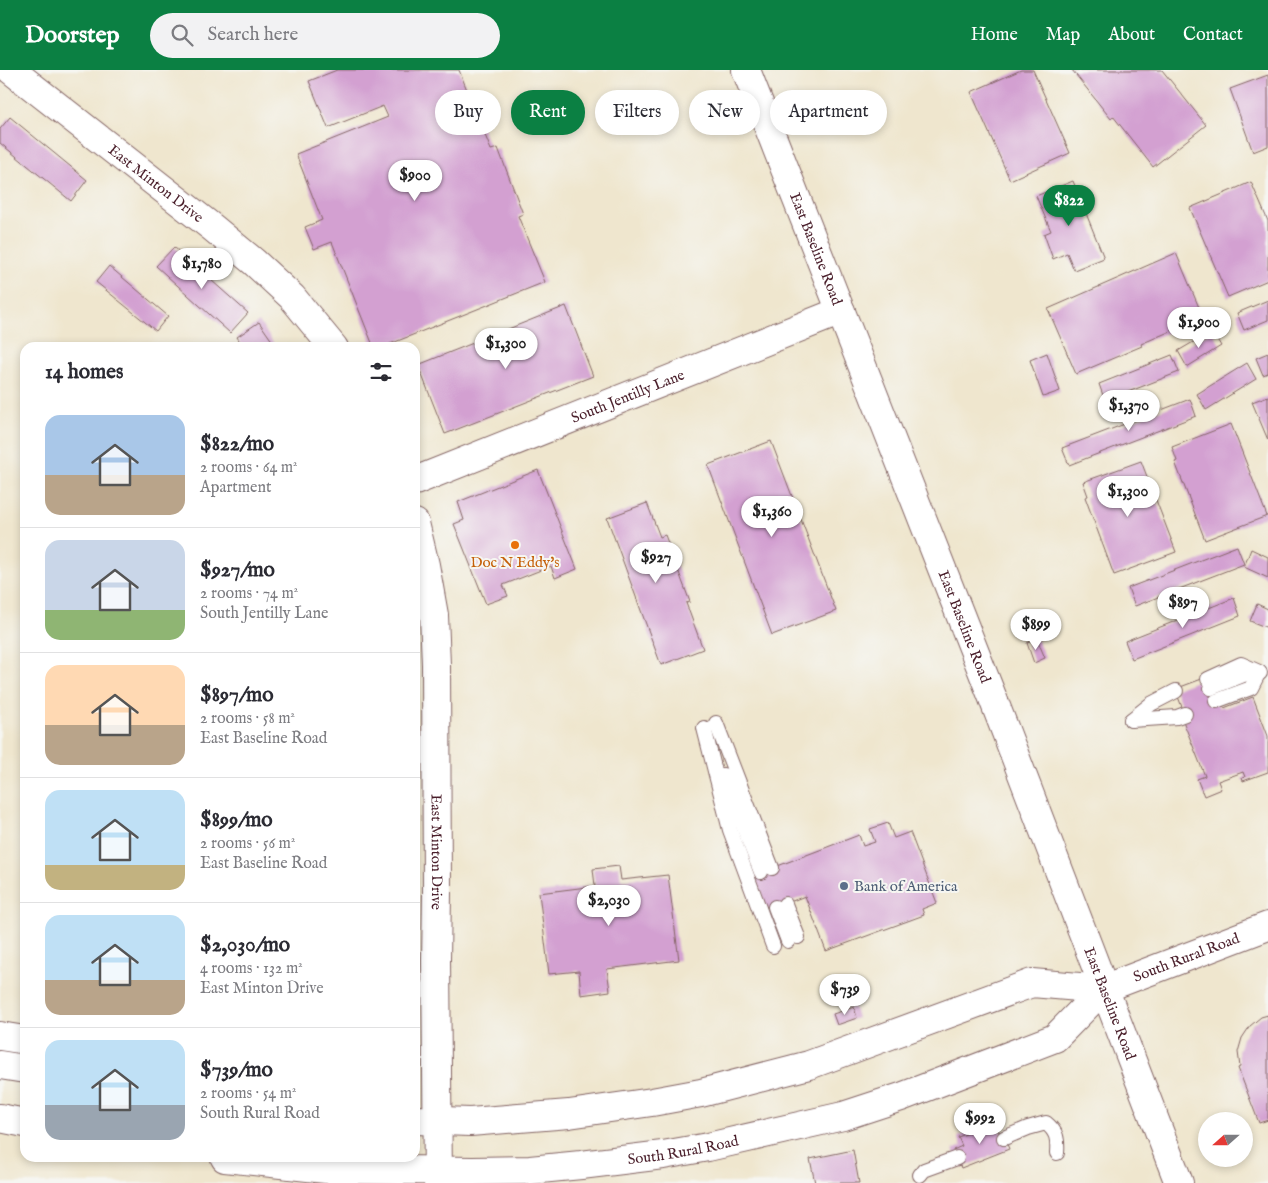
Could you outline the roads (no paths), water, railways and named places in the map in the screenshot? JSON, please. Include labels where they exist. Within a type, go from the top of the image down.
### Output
[{"type":"main road","name":"East Minton Drive","points":[[11,70],[254,262],[292,298],[329,342]]},
{"type":"main road","name":"East Baseline Road","points":[[746,70],[992,696],[1179,1183]]},
{"type":"main road","name":"South Jentilly Lane","points":[[420,479],[840,311]]},
{"type":"main road","name":"East Minton Drive","points":[[420,544],[434,616],[436,960],[426,1121],[438,1177]]},
{"type":"main road","name":"South Rural Road","points":[[262,1162],[326,1169],[438,1177],[530,1170],[663,1155],[746,1139],[843,1116],[901,1097],[1055,1038],[1103,989],[1268,926]]},
{"type":"main road","name":"South Rural Road","points":[[426,1121],[470,1122],[569,1114],[701,1093],[809,1065],[1032,983],[1103,989]]},
{"type":"main road","points":[[0,1036],[20,1039]]},
{"type":"main road","points":[[0,1065],[20,1068]]},
{"type":"main road","points":[[0,1118],[20,1122]]},
{"type":"lane","points":[[1209,684],[1246,674],[1264,673]]},
{"type":"lane","points":[[1216,701],[1251,688],[1264,673]]},
{"type":"lane","points":[[1178,696],[1151,704],[1131,720],[1177,717],[1185,714]]},
{"type":"lane","points":[[767,870],[710,726],[730,830],[774,946]]},
{"type":"lane","points":[[780,906],[793,939]]},
{"type":"lane","points":[[1004,1138],[1028,1128],[1046,1124],[1052,1128],[1058,1138],[1057,1153]]},
{"type":"lane","points":[[920,1175],[924,1170],[957,1158]]},
{"type":"place","name":"Doc N Eddy's","points":[[515,545]]},
{"type":"place","name":"Bank of America","points":[[844,886]]}]
